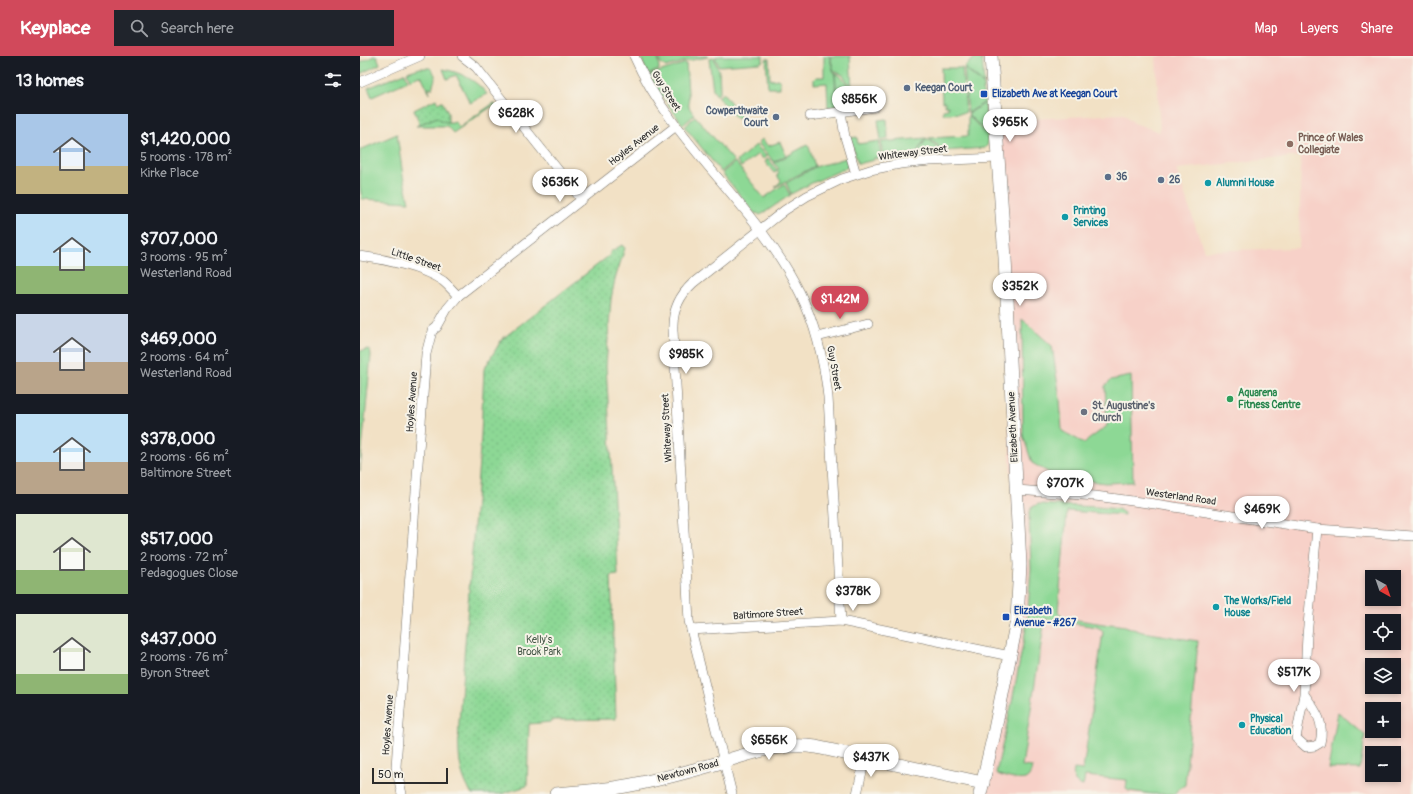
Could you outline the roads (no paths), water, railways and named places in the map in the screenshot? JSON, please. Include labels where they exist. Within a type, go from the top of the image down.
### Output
[{"type":"main road","name":"Elizabeth Avenue","points":[[981,788],[1010,656],[1017,620],[1020,592],[1017,490],[991,56]]},
{"type":"main road","name":"Newtown Road","points":[[556,794],[621,787],[778,747],[800,745],[865,758],[981,788]]},
{"type":"street","points":[[360,82],[420,56]]},
{"type":"street","points":[[462,56],[487,80],[582,200]]},
{"type":"street","name":"Guy Street","points":[[634,56],[649,88],[676,126],[760,230],[785,267],[800,292],[817,337],[828,397],[841,620]]},
{"type":"street","points":[[810,116],[875,107]]},
{"type":"street","points":[[841,112],[845,137],[856,174]]},
{"type":"street","name":"Hoyles Avenue","points":[[402,794],[397,775],[397,752],[426,354],[432,331],[437,327],[447,309],[458,296],[676,126]]},
{"type":"street","name":"Whiteway Street","points":[[732,794],[691,630],[689,614],[673,335],[674,312],[677,303],[687,289],[785,210],[807,196],[831,184],[856,174],[913,162],[998,158]]},
{"type":"street","name":"Little Street","points":[[360,256],[392,262],[427,274],[443,282],[458,296]]},
{"type":"street","points":[[817,337],[868,324]]},
{"type":"street","name":"Westerland Road","points":[[1017,490],[1156,504],[1316,529],[1413,536]]},
{"type":"street","points":[[1304,694],[1314,708],[1321,722],[1322,732],[1320,743],[1315,746],[1306,747],[1296,738],[1296,732],[1304,694],[1307,636],[1316,529]]},
{"type":"street","name":"Baltimore Street","points":[[691,630],[841,620],[1010,656]]},
{"type":"street","points":[[857,794],[865,758]]},
{"type":"place","name":"Keegan Court","points":[[907,88]]},
{"type":"place","name":"Elizabeth Ave at Keegan Court","points":[[984,94]]},
{"type":"place","name":"Cowperthwaite Court","points":[[776,117]]},
{"type":"place","name":"Prince of Wales Collegiate","points":[[1290,144]]},
{"type":"place","name":"36","points":[[1108,177]]},
{"type":"place","name":"26","points":[[1161,180]]},
{"type":"place","name":"Alumni House","points":[[1208,183]]},
{"type":"place","name":"Printing Services","points":[[1065,217]]},
{"type":"place","name":"Aquarena Fitness Centre","points":[[1230,399]]},
{"type":"place","name":"St. Augustine's Church","points":[[1084,412]]},
{"type":"place","name":"The Works/Field House","points":[[1216,607]]},
{"type":"place","name":"Elizabeth Avenue - #267","points":[[1006,617]]},
{"type":"place","name":"Physical Education","points":[[1242,725]]},
{"type":"park label","name":"Kelly's Brook Park","points":[[539,646]]}]
